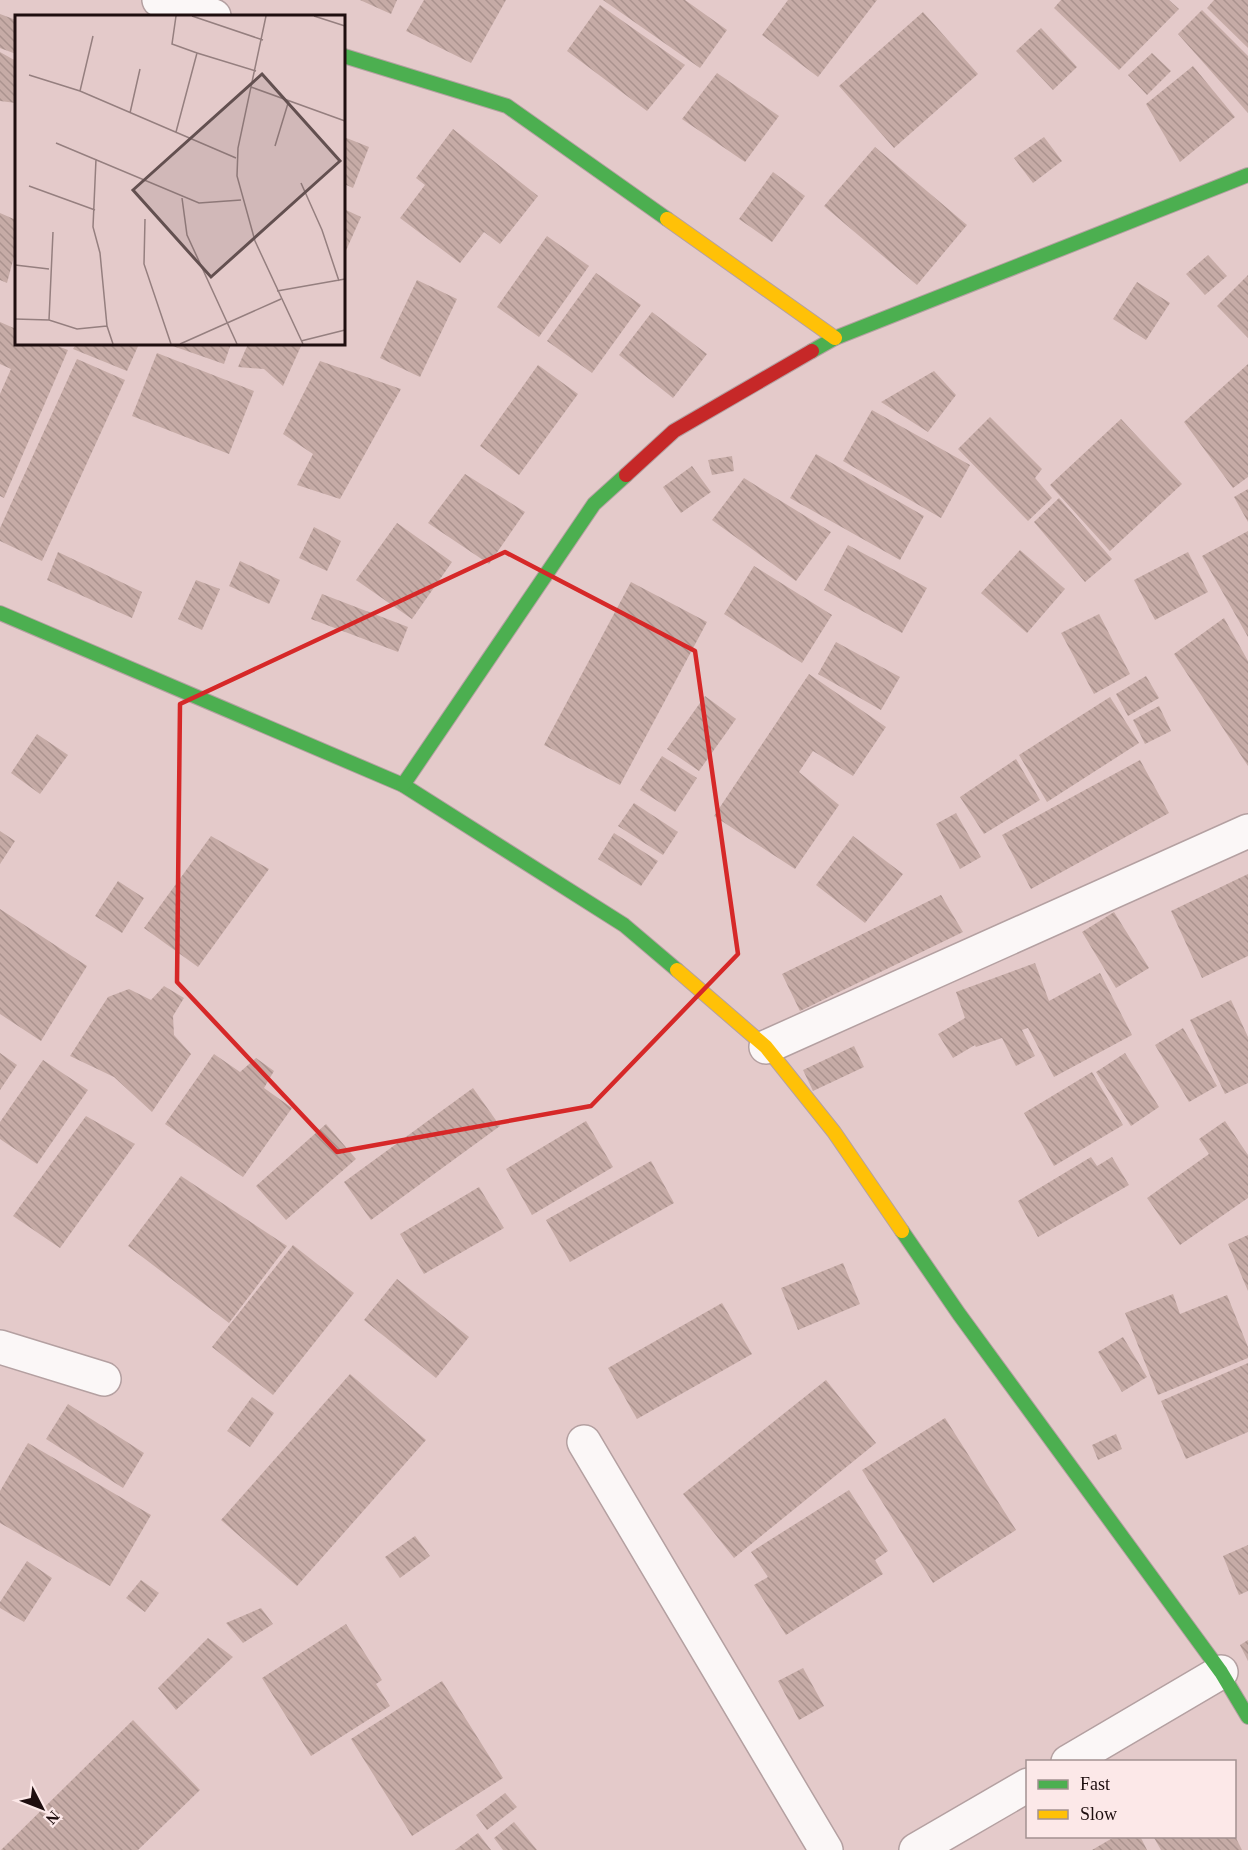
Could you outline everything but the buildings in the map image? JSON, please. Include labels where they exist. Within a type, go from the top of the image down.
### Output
[{"type":"street","points":[[159,0],[211,15]]},
{"type":"street","points":[[345,56],[507,106],[835,338]]},
{"type":"street","points":[[403,785],[594,504],[674,431],[835,338],[1248,175]]},
{"type":"street","points":[[0,613],[403,785],[624,925],[766,1047],[834,1132],[959,1314],[1221,1672],[1248,1717]]},
{"type":"street","points":[[766,1047],[1248,831]]},
{"type":"street","points":[[0,1347],[104,1379]]},
{"type":"street","points":[[584,1443],[826,1850]]},
{"type":"street","points":[[1070,1760],[1221,1672]]},
{"type":"street","points":[[916,1850],[1026,1786]]},
{"type":"highlighted area","points":[[505,552],[695,651],[738,954],[591,1106],[337,1152],[177,982],[180,704]]},
{"type":"traffic: fast","points":[[345,56],[507,106],[667,219]]},
{"type":"traffic: fast","points":[[812,351],[835,338],[1248,175]]},
{"type":"traffic: fast","points":[[403,785],[594,504],[626,475]]},
{"type":"traffic: fast","points":[[0,613],[403,785],[624,925],[677,970]]},
{"type":"traffic: fast","points":[[902,1231],[959,1314],[1221,1672],[1248,1717]]},
{"type":"traffic: slow","points":[[667,219],[835,338]]},
{"type":"traffic: slow","points":[[677,970],[766,1047],[834,1132],[902,1231]]},
{"type":"traffic: jam","points":[[626,475],[674,431],[812,351]]}]
